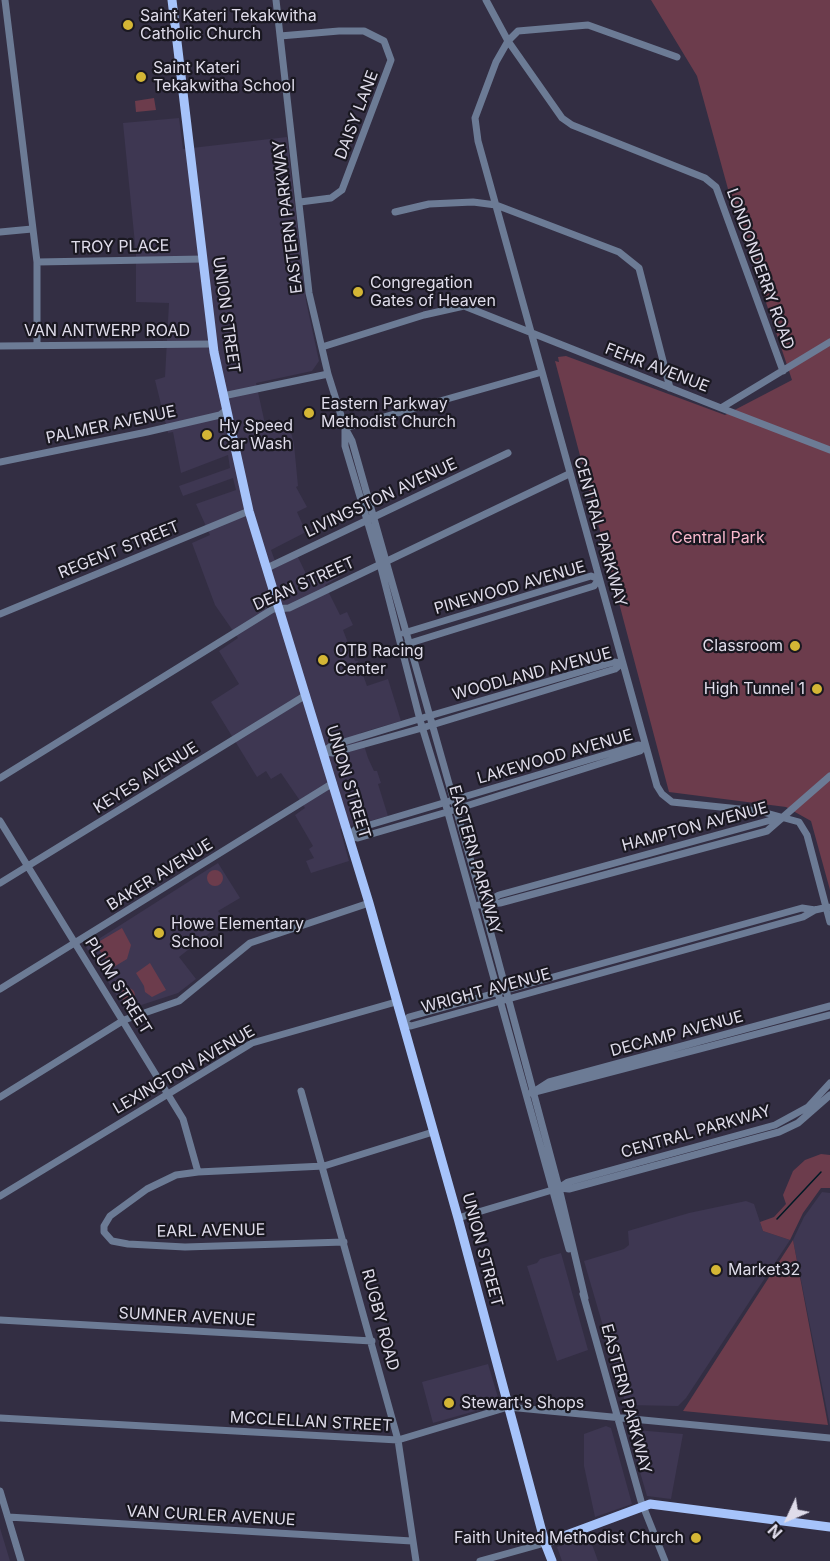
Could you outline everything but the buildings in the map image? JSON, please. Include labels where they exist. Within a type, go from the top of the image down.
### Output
[{"type":"main road","name":"UNION STREET","points":[[172,0],[213,344],[225,411],[249,511],[281,609],[369,903],[552,1561]]},
{"type":"main road","points":[[545,1542],[650,1504],[830,1527]]},
{"type":"street","points":[[5,0],[37,262],[37,344]]},
{"type":"street","name":"EASTERN PARKWAY","points":[[276,0],[309,293],[328,374],[345,428],[352,441],[370,518],[402,634],[401,646],[422,728],[449,801]]},
{"type":"street","name":"LONDONDERRY ROAD","points":[[486,0],[508,41],[562,118],[573,125],[705,178],[716,187],[783,370]]},
{"type":"street","points":[[508,41],[518,31],[588,25],[676,57]]},
{"type":"street","name":"DAISY LANE","points":[[280,36],[343,30],[364,32],[384,41],[391,60],[342,190],[331,198],[300,202]]},
{"type":"street","name":"CENTRAL PARKWAY","points":[[508,41],[496,62],[475,118],[478,141],[657,786],[672,802],[759,811],[799,822],[807,835],[828,907],[830,922]]},
{"type":"street","points":[[395,212],[429,204],[473,202],[496,205],[619,252],[639,268],[670,388]]},
{"type":"street","points":[[0,232],[32,229]]},
{"type":"street","name":"TROY PLACE","points":[[37,262],[203,259]]},
{"type":"street","name":"FEHR AVENUE","points":[[322,347],[424,315],[464,306],[721,408],[830,342]]},
{"type":"street","name":"VAN ANTWERP ROAD","points":[[0,346],[213,344]]},
{"type":"street","points":[[345,428],[542,372]]},
{"type":"street","points":[[223,396],[328,374]]},
{"type":"street","points":[[721,408],[830,450]]},
{"type":"street","name":"PALMER AVENUE","points":[[0,462],[147,432],[220,415],[225,411]]},
{"type":"street","name":"LIVINGSTON AVENUE","points":[[267,568],[508,453]]},
{"type":"street","name":"DEAN STREET","points":[[0,778],[273,609],[281,609],[569,474]]},
{"type":"street","name":"REGENT STREET","points":[[0,614],[249,511]]},
{"type":"street","name":"PINEWOOD AVENUE","points":[[401,646],[594,586],[599,579],[591,576],[402,634]]},
{"type":"street","name":"EASTERN PARKWAY","points":[[402,634],[409,643],[432,725],[474,907],[501,991],[507,999],[551,1191],[585,1298]]},
{"type":"street","name":"WOODLAND AVENUE","points":[[324,752],[332,746],[429,716],[614,662],[622,663]]},
{"type":"street","name":"WOODLAND AVENUE","points":[[324,752],[333,753],[422,728],[615,669],[622,663]]},
{"type":"street","name":"KEYES AVENUE","points":[[0,883],[306,695]]},
{"type":"street","name":"LAKEWOOD AVENUE","points":[[349,836],[356,829],[638,745],[645,746]]},
{"type":"street","name":"LAKEWOOD AVENUE","points":[[349,836],[358,838],[451,811],[640,751],[645,746]]},
{"type":"street","points":[[784,817],[830,776]]},
{"type":"street","name":"BAKER AVENUE","points":[[0,989],[333,783]]},
{"type":"street","name":"EASTERN PARKWAY","points":[[451,811],[483,904],[501,991],[499,1001],[560,1188],[585,1298],[616,1416],[643,1506],[665,1561]]},
{"type":"street","points":[[396,817],[398,826]]},
{"type":"street","name":"HAMPTON AVENUE","points":[[474,907],[499,895],[784,817]]},
{"type":"street","name":"PLUM STREET","points":[[0,822],[183,1119],[198,1172]]},
{"type":"street","points":[[0,1097],[124,1020],[179,1001],[250,943],[369,903]]},
{"type":"street","name":"WRIGHT AVENUE","points":[[815,910],[802,908],[409,1017],[403,1023],[411,1026],[803,917],[815,910],[828,907]]},
{"type":"street","name":"LEXINGTON AVENUE","points":[[0,1196],[252,1043],[396,1002]]},
{"type":"street","name":"DECAMP AVENUE","points":[[530,1093],[549,1082],[830,1006]]},
{"type":"street","name":"DECAMP AVENUE","points":[[530,1093],[830,1015]]},
{"type":"street","name":"CENTRAL PARKWAY","points":[[458,1218],[551,1191],[568,1182],[775,1125],[808,1107],[830,1083]]},
{"type":"street","name":"RUGBY ROAD","points":[[301,1091],[324,1166],[398,1440],[416,1561]]},
{"type":"street","name":"CENTRAL PARKWAY","points":[[560,1188],[569,1189],[778,1132],[798,1123],[830,1095]]},
{"type":"street","points":[[198,1172],[324,1166],[433,1132]]},
{"type":"street","name":"EARL AVENUE","points":[[198,1172],[164,1179],[112,1214],[106,1221],[104,1232],[112,1241],[128,1245],[185,1247],[344,1242]]},
{"type":"street","name":"SUMNER AVENUE","points":[[0,1320],[372,1341]]},
{"type":"street","name":"MCCLELLAN STREET","points":[[0,1418],[398,1440],[508,1407],[830,1438]]},
{"type":"street","points":[[0,1491],[21,1561]]},
{"type":"street","name":"VAN CURLER AVENUE","points":[[8,1517],[412,1541]]},
{"type":"street","points":[[480,1561],[545,1542]]},
{"type":"shaded area","points":[[179,118],[183,149],[287,137],[306,301],[319,361],[312,371],[256,383],[265,424],[288,420],[294,444],[298,486],[296,487],[307,507],[297,512],[306,532],[271,550],[275,561],[295,551],[308,578],[334,565],[339,577],[325,585],[340,615],[347,612],[353,625],[343,630],[355,661],[358,661],[367,686],[388,679],[401,721],[360,733],[368,758],[374,771],[377,771],[381,783],[378,784],[388,816],[340,829],[349,861],[311,873],[306,861],[314,858],[309,849],[313,846],[295,815],[305,808],[281,773],[271,779],[266,771],[257,777],[211,702],[239,684],[219,651],[238,638],[215,605],[192,543],[210,535],[196,504],[236,490],[233,478],[183,496],[179,486],[230,468],[228,455],[181,473],[173,432],[168,433],[155,380],[165,377],[169,303],[136,302],[136,254],[123,123]]},
{"type":"shaded area","name":"Howe Elementary School","points":[[218,863],[240,898],[218,911],[226,920],[179,957],[196,979],[178,993],[126,1010],[86,947]]},
{"type":"shaded area","points":[[822,1192],[830,1193],[830,1426],[793,1240],[804,1217]]},
{"type":"shaded area","points":[[746,1201],[754,1204],[763,1231],[790,1240],[686,1398],[678,1406],[626,1405],[584,1261],[624,1249],[629,1245],[628,1231],[689,1213]]},
{"type":"shaded area","points":[[561,1253],[588,1350],[557,1361],[527,1266],[537,1263],[540,1259]]},
{"type":"shaded area","points":[[488,1364],[500,1404],[433,1423],[422,1382]]},
{"type":"shaded area","points":[[606,1426],[611,1428],[632,1504],[595,1517],[584,1466],[584,1434]]},
{"type":"shaded area","points":[[636,1430],[683,1434],[671,1499],[647,1496],[635,1455]]},
{"type":"shaded area","points":[[0,1528],[10,1561],[0,1561]]},
{"type":"shaded area","points":[[589,1536],[598,1561],[562,1561],[557,1547]]},
{"type":"green space","name":"Central Park","points":[[651,0],[830,0],[830,890],[811,821],[786,807],[669,792],[555,361],[559,362],[558,357],[566,356],[725,415],[792,380],[728,189],[697,76]]},
{"type":"green space","points":[[154,98],[156,110],[136,112],[135,101]]},
{"type":"green space","points":[[215,870],[223,878],[215,886],[207,878]]},
{"type":"green space","points":[[122,928],[131,945],[127,959],[112,968],[98,948],[100,941]]},
{"type":"green space","points":[[150,963],[166,990],[152,997],[145,992],[136,973]]},
{"type":"green space","points":[[128,988],[133,990],[135,995],[133,1000],[128,1002],[123,1000],[121,995],[123,990]]},
{"type":"green space","points":[[821,1154],[830,1155],[830,1188],[821,1188],[803,1213],[790,1240],[763,1231],[760,1222],[774,1217],[786,1204],[783,1195],[793,1171],[805,1160]]},
{"type":"green space","points":[[793,1240],[828,1425],[683,1411],[690,1400]]},
{"type":"waterway","points":[[777,1219],[821,1172]]},
{"type":"place","name":"Saint Kateri Tekakwitha Catholic Church","points":[[128,25]]},
{"type":"place","name":"Saint Kateri Tekakwitha School","points":[[141,77]]},
{"type":"place","name":"Congregation Gates of Heaven","points":[[358,292]]},
{"type":"place","name":"Eastern Parkway Methodist Church","points":[[309,413]]},
{"type":"place","name":"Hy Speed Car Wash","points":[[207,435]]},
{"type":"place","name":"Classroom","points":[[795,646]]},
{"type":"place","name":"OTB Racing Center","points":[[323,660]]},
{"type":"place","name":"High Tunnel 1","points":[[817,689]]},
{"type":"place","name":"Howe Elementary School","points":[[159,933]]},
{"type":"place","name":"Market32","points":[[716,1270]]},
{"type":"place","name":"Stewart's Shops","points":[[449,1403]]},
{"type":"place","name":"Faith United Methodist Church","points":[[696,1538]]}]
